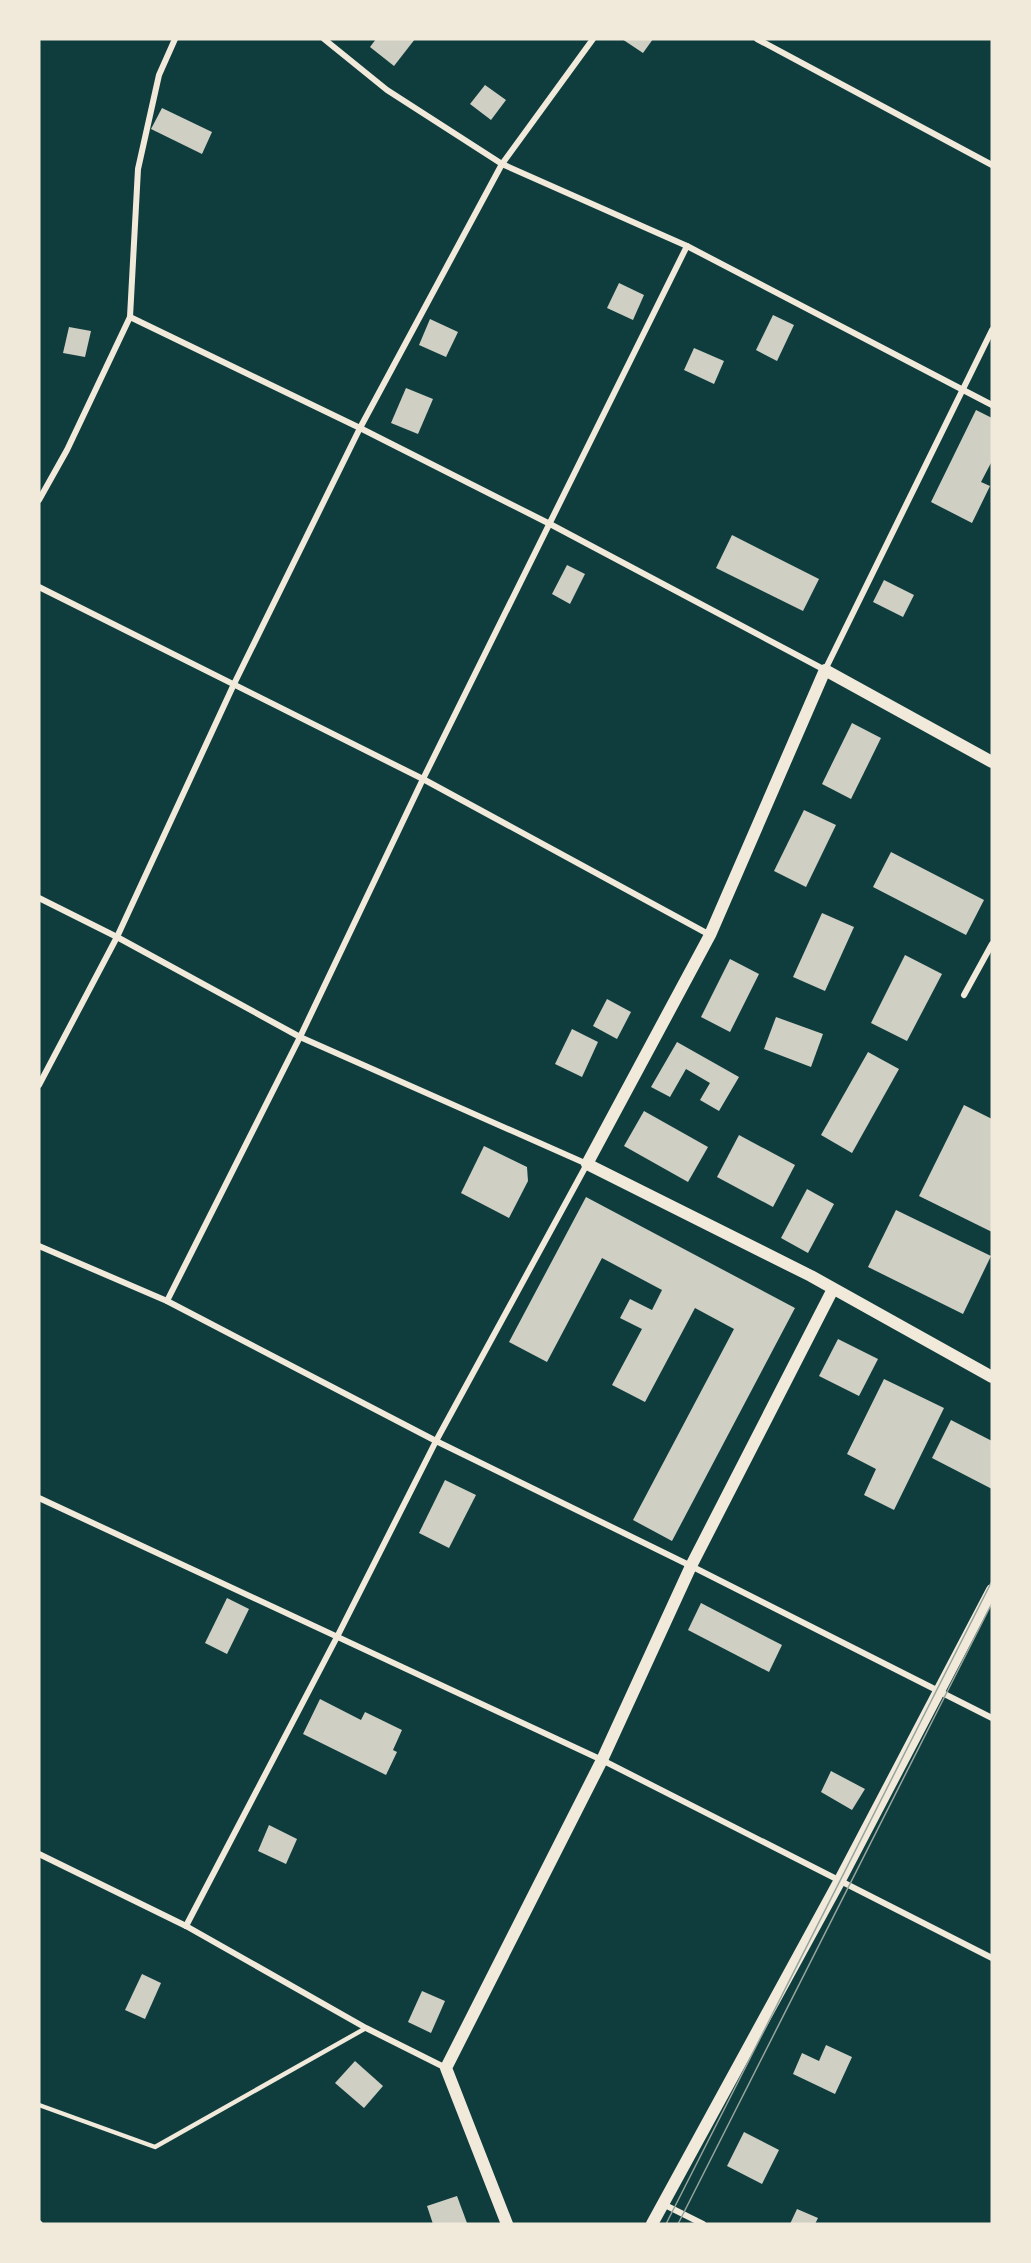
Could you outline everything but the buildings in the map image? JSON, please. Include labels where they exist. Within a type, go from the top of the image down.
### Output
[{"type":"main road","points":[[992,762],[825,670],[710,935],[586,1164],[811,1276],[992,1377]]},
{"type":"main road","points":[[507,2224],[446,2068],[602,1760],[691,1566],[833,1290]]},
{"type":"main road","points":[[652,2224],[840,1880],[992,1590]]},
{"type":"street","points":[[39,500],[67,450],[130,317],[138,169],[159,75],[175,39]]},
{"type":"street","points":[[324,39],[387,90],[501,164],[687,246],[992,405]]},
{"type":"street","points":[[39,1085],[117,937],[234,684],[360,428],[501,164],[592,39]]},
{"type":"street","points":[[757,39],[992,165]]},
{"type":"street","points":[[167,1301],[300,1037],[423,779],[687,246]]},
{"type":"street","points":[[130,317],[360,428],[550,524],[825,670],[992,330]]},
{"type":"street","points":[[39,587],[423,779],[710,935]]},
{"type":"street","points":[[39,898],[117,937],[300,1037],[586,1164],[436,1441],[337,1637],[186,1926]]},
{"type":"street","points":[[964,995],[992,944]]},
{"type":"street","points":[[39,1246],[167,1301],[436,1441],[691,1566],[992,1718]]},
{"type":"street","points":[[39,1498],[602,1760],[992,1958]]},
{"type":"street","points":[[39,1854],[186,1926],[366,2028],[446,2068]]},
{"type":"street","points":[[662,2204],[703,2224]]},
{"type":"lane","points":[[39,2105],[155,2147],[366,2028]]},
{"type":"tram line","points":[[666,2224],[992,1581]]},
{"type":"tram line","points":[[678,2224],[992,1603]]}]
